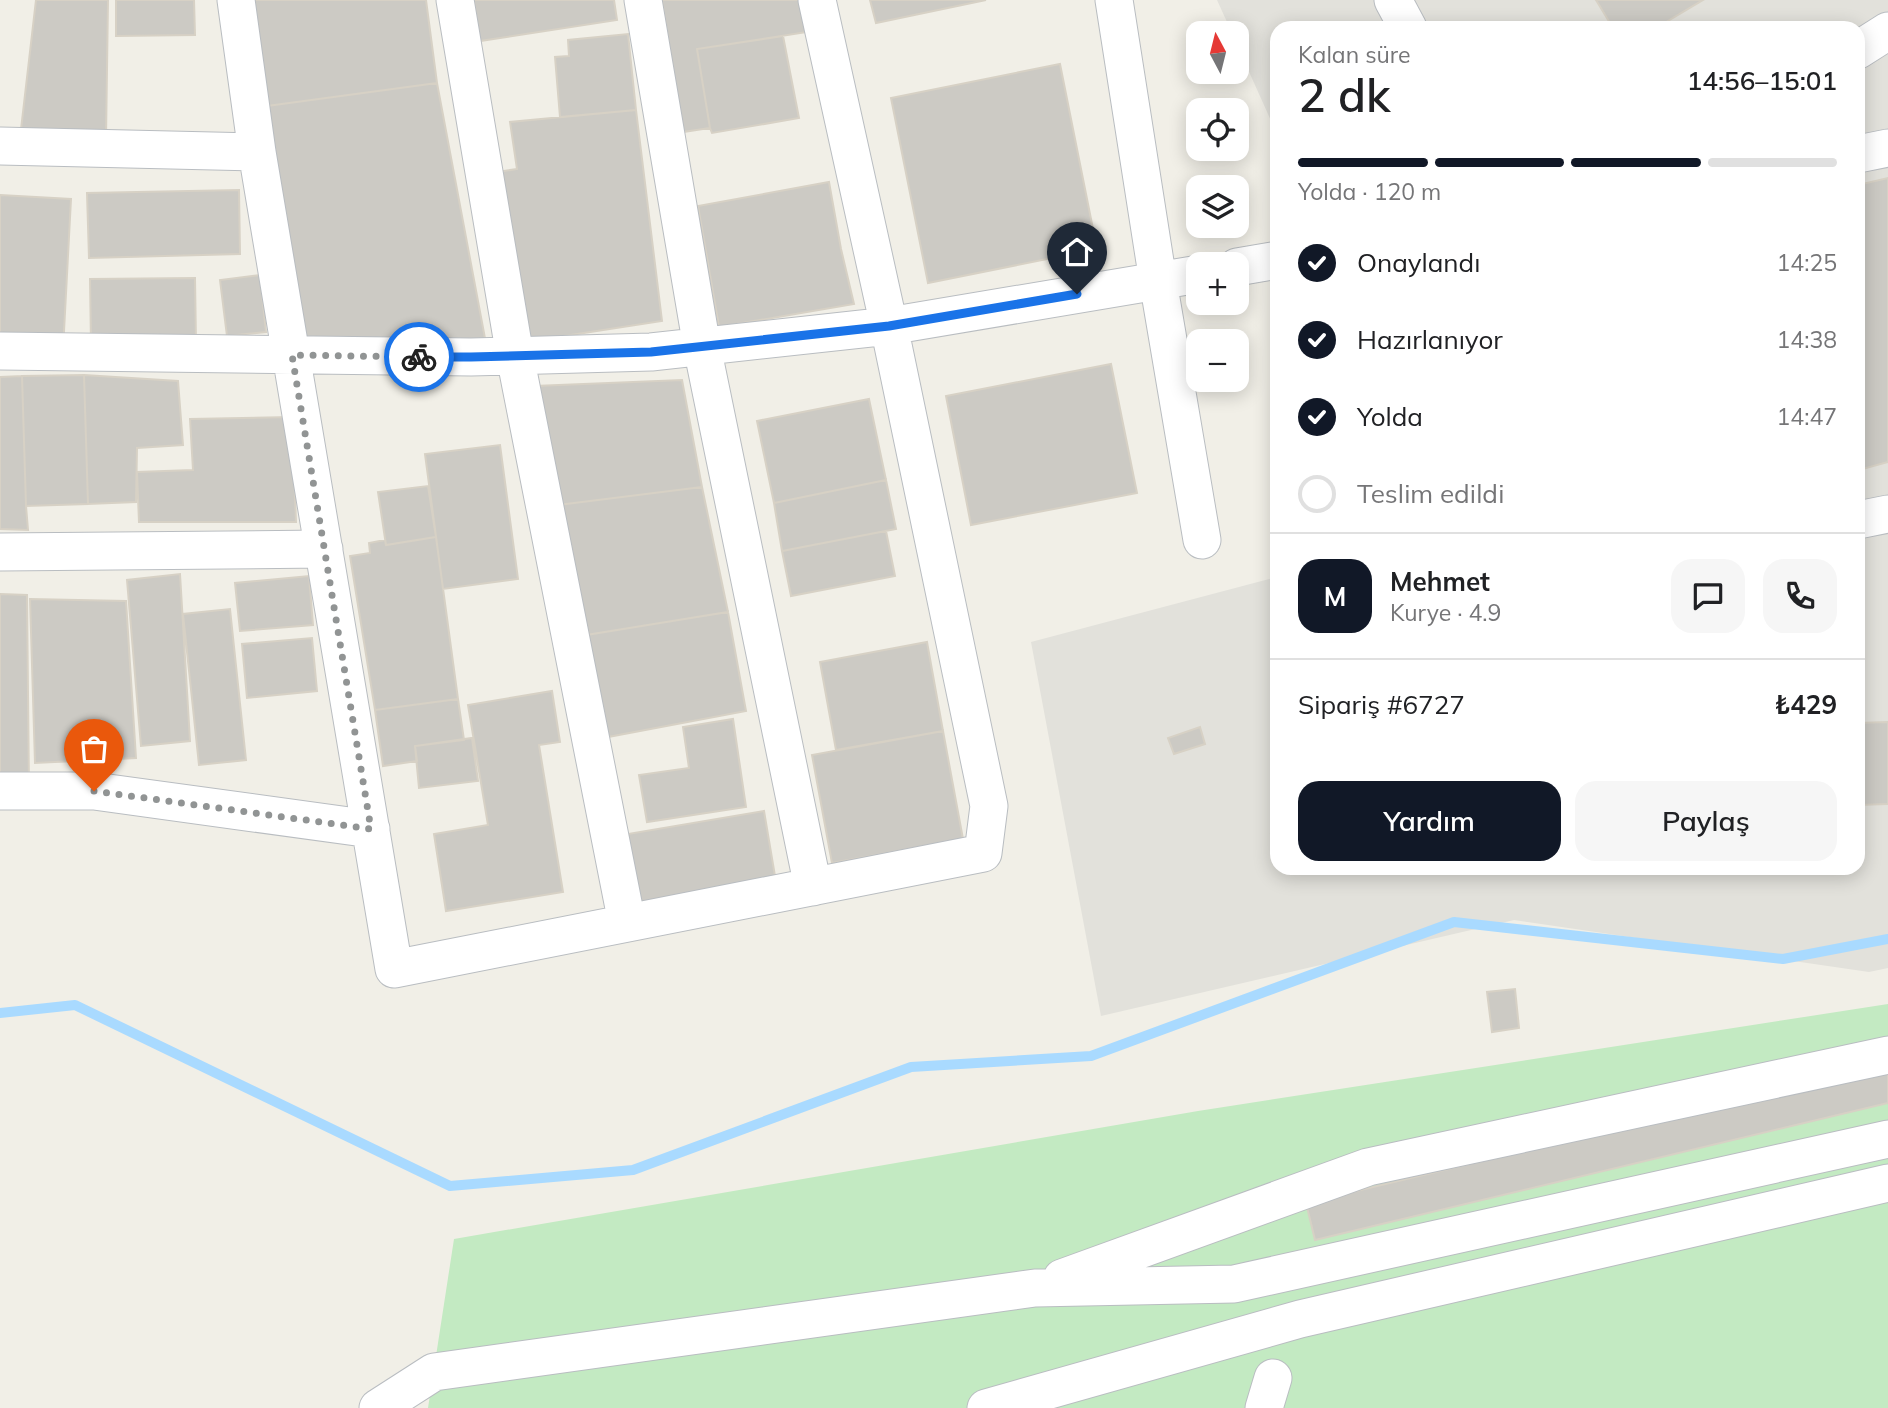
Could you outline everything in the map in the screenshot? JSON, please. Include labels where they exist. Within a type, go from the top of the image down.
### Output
[{"type":"street","points":[[236,0],[257,152],[394,969],[983,853],[989,806],[889,326],[817,0]]},
{"type":"street","points":[[455,0],[515,356],[626,923]]},
{"type":"street","points":[[643,0],[702,347],[813,887]]},
{"type":"street","points":[[1114,0],[1157,281],[1202,540]]},
{"type":"street","points":[[1393,0],[1404,21]]},
{"type":"street","points":[[1865,46],[1888,31]]},
{"type":"street","points":[[0,146],[257,152]]},
{"type":"street","points":[[1865,153],[1888,148]]},
{"type":"street","points":[[1249,265],[1270,261]]},
{"type":"street","points":[[0,351],[471,357],[651,352],[889,326],[1186,276]]},
{"type":"street","points":[[1865,518],[1888,513]]},
{"type":"street","points":[[0,552],[324,549]]},
{"type":"street","points":[[0,791],[94,791],[371,829]]},
{"type":"street","points":[[1035,1288],[1368,1167],[1888,1055]]},
{"type":"street","points":[[377,1408],[434,1372],[1035,1288],[1234,1284],[1888,1139]]},
{"type":"street","points":[[1722,1176],[1732,1219]]},
{"type":"street","points":[[986,1408],[1300,1319],[1888,1183]]},
{"type":"shaded area","points":[[1217,0],[1888,0],[1888,968],[1869,972],[1514,920],[1101,1016],[1031,642],[1270,579],[1270,875],[1865,875],[1865,21],[1270,21],[1270,118],[1250,74],[1250,21],[1227,21]]},
{"type":"green space","points":[[1888,1004],[1888,1408],[428,1408],[454,1239],[1198,1111]]},
{"type":"building","points":[[36,0],[108,0],[106,138],[20,138]]},
{"type":"building","points":[[116,0],[194,0],[195,35],[116,36]]},
{"type":"building","points":[[249,0],[426,0],[437,83],[267,106]]},
{"type":"building","points":[[474,0],[614,0],[617,20],[480,41]]},
{"type":"building","points":[[662,0],[802,0],[807,32],[697,49],[710,128],[683,132]]},
{"type":"building","points":[[870,0],[986,0],[876,23]]},
{"type":"building","points":[[1596,0],[1703,0],[1668,21],[1609,21]]},
{"type":"building","points":[[628,34],[636,110],[560,117],[555,57],[569,56],[568,40]]},
{"type":"building","points":[[783,36],[799,118],[712,133],[697,49]]},
{"type":"building","points":[[1060,64],[1097,249],[928,283],[891,98]]},
{"type":"building","points":[[437,83],[487,349],[298,342],[267,106]]},
{"type":"building","points":[[636,110],[662,321],[525,342],[491,173],[517,169],[510,122]]},
{"type":"building","points":[[1888,178],[1888,462],[1865,468],[1865,183]]},
{"type":"building","points":[[829,182],[854,304],[719,327],[698,206]]},
{"type":"building","points":[[239,190],[240,254],[89,258],[87,193]]},
{"type":"building","points":[[0,195],[71,199],[63,350],[0,347]]},
{"type":"building","points":[[260,275],[266,332],[227,336],[220,280]]},
{"type":"building","points":[[195,278],[196,343],[91,344],[90,279]]},
{"type":"building","points":[[1111,364],[1137,493],[971,525],[946,396]]},
{"type":"building","points":[[84,375],[88,504],[26,506],[22,376]]},
{"type":"building","points":[[84,375],[178,381],[183,445],[137,448],[136,502],[88,504]]},
{"type":"building","points":[[22,376],[28,530],[0,529],[0,377]]},
{"type":"building","points":[[682,380],[702,487],[558,505],[535,386]]},
{"type":"building","points":[[869,399],[886,480],[774,503],[757,421]]},
{"type":"building","points":[[292,417],[296,522],[139,522],[137,472],[193,470],[190,419]]},
{"type":"building","points":[[500,445],[518,579],[443,589],[425,454]]},
{"type":"building","points":[[886,480],[896,529],[782,551],[774,503]]},
{"type":"building","points":[[428,486],[436,537],[386,545],[378,492]]},
{"type":"building","points":[[702,487],[728,612],[586,635],[558,505]]},
{"type":"building","points":[[886,531],[895,576],[791,596],[782,551]]},
{"type":"building","points":[[436,537],[458,699],[375,710],[350,556],[370,553],[369,543],[385,540],[386,545]]},
{"type":"building","points":[[180,574],[190,741],[141,746],[127,580]]},
{"type":"building","points":[[309,576],[313,625],[240,631],[235,583]]},
{"type":"building","points":[[0,594],[27,595],[29,790],[0,790]]},
{"type":"building","points":[[30,599],[126,601],[136,758],[35,763]]},
{"type":"building","points":[[230,609],[246,760],[199,765],[183,614]]},
{"type":"building","points":[[728,612],[746,711],[608,737],[586,635]]},
{"type":"building","points":[[312,638],[317,691],[247,698],[242,644]]},
{"type":"building","points":[[927,642],[943,731],[836,750],[820,662]]},
{"type":"building","points":[[552,691],[560,742],[539,745],[563,892],[446,911],[434,834],[488,825],[468,705]]},
{"type":"building","points":[[458,699],[464,740],[415,746],[417,761],[383,766],[375,710]]},
{"type":"building","points":[[733,719],[746,807],[647,822],[639,775],[689,768],[683,727]]},
{"type":"building","points":[[1888,722],[1888,804],[1865,805],[1865,723]]},
{"type":"building","points":[[1200,727],[1205,744],[1174,754],[1168,738]]},
{"type":"building","points":[[943,731],[963,839],[832,863],[812,755]]},
{"type":"building","points":[[472,738],[478,781],[419,788],[415,746]]},
{"type":"building","points":[[764,811],[776,882],[634,906],[622,835]]},
{"type":"building","points":[[1515,989],[1519,1028],[1492,1032],[1487,992]]},
{"type":"building","points":[[1888,1064],[1888,1103],[1315,1240],[1306,1203]]},
{"type":"waterway","points":[[0,1013],[75,1005],[450,1186],[633,1170],[911,1067],[1091,1056],[1454,922],[1783,959],[1888,939]]},
{"type":"way so far","points":[[94,791],[371,829],[292,355],[419,357]]},
{"type":"route","points":[[419,357],[651,352],[889,326],[1077,294]]}]
